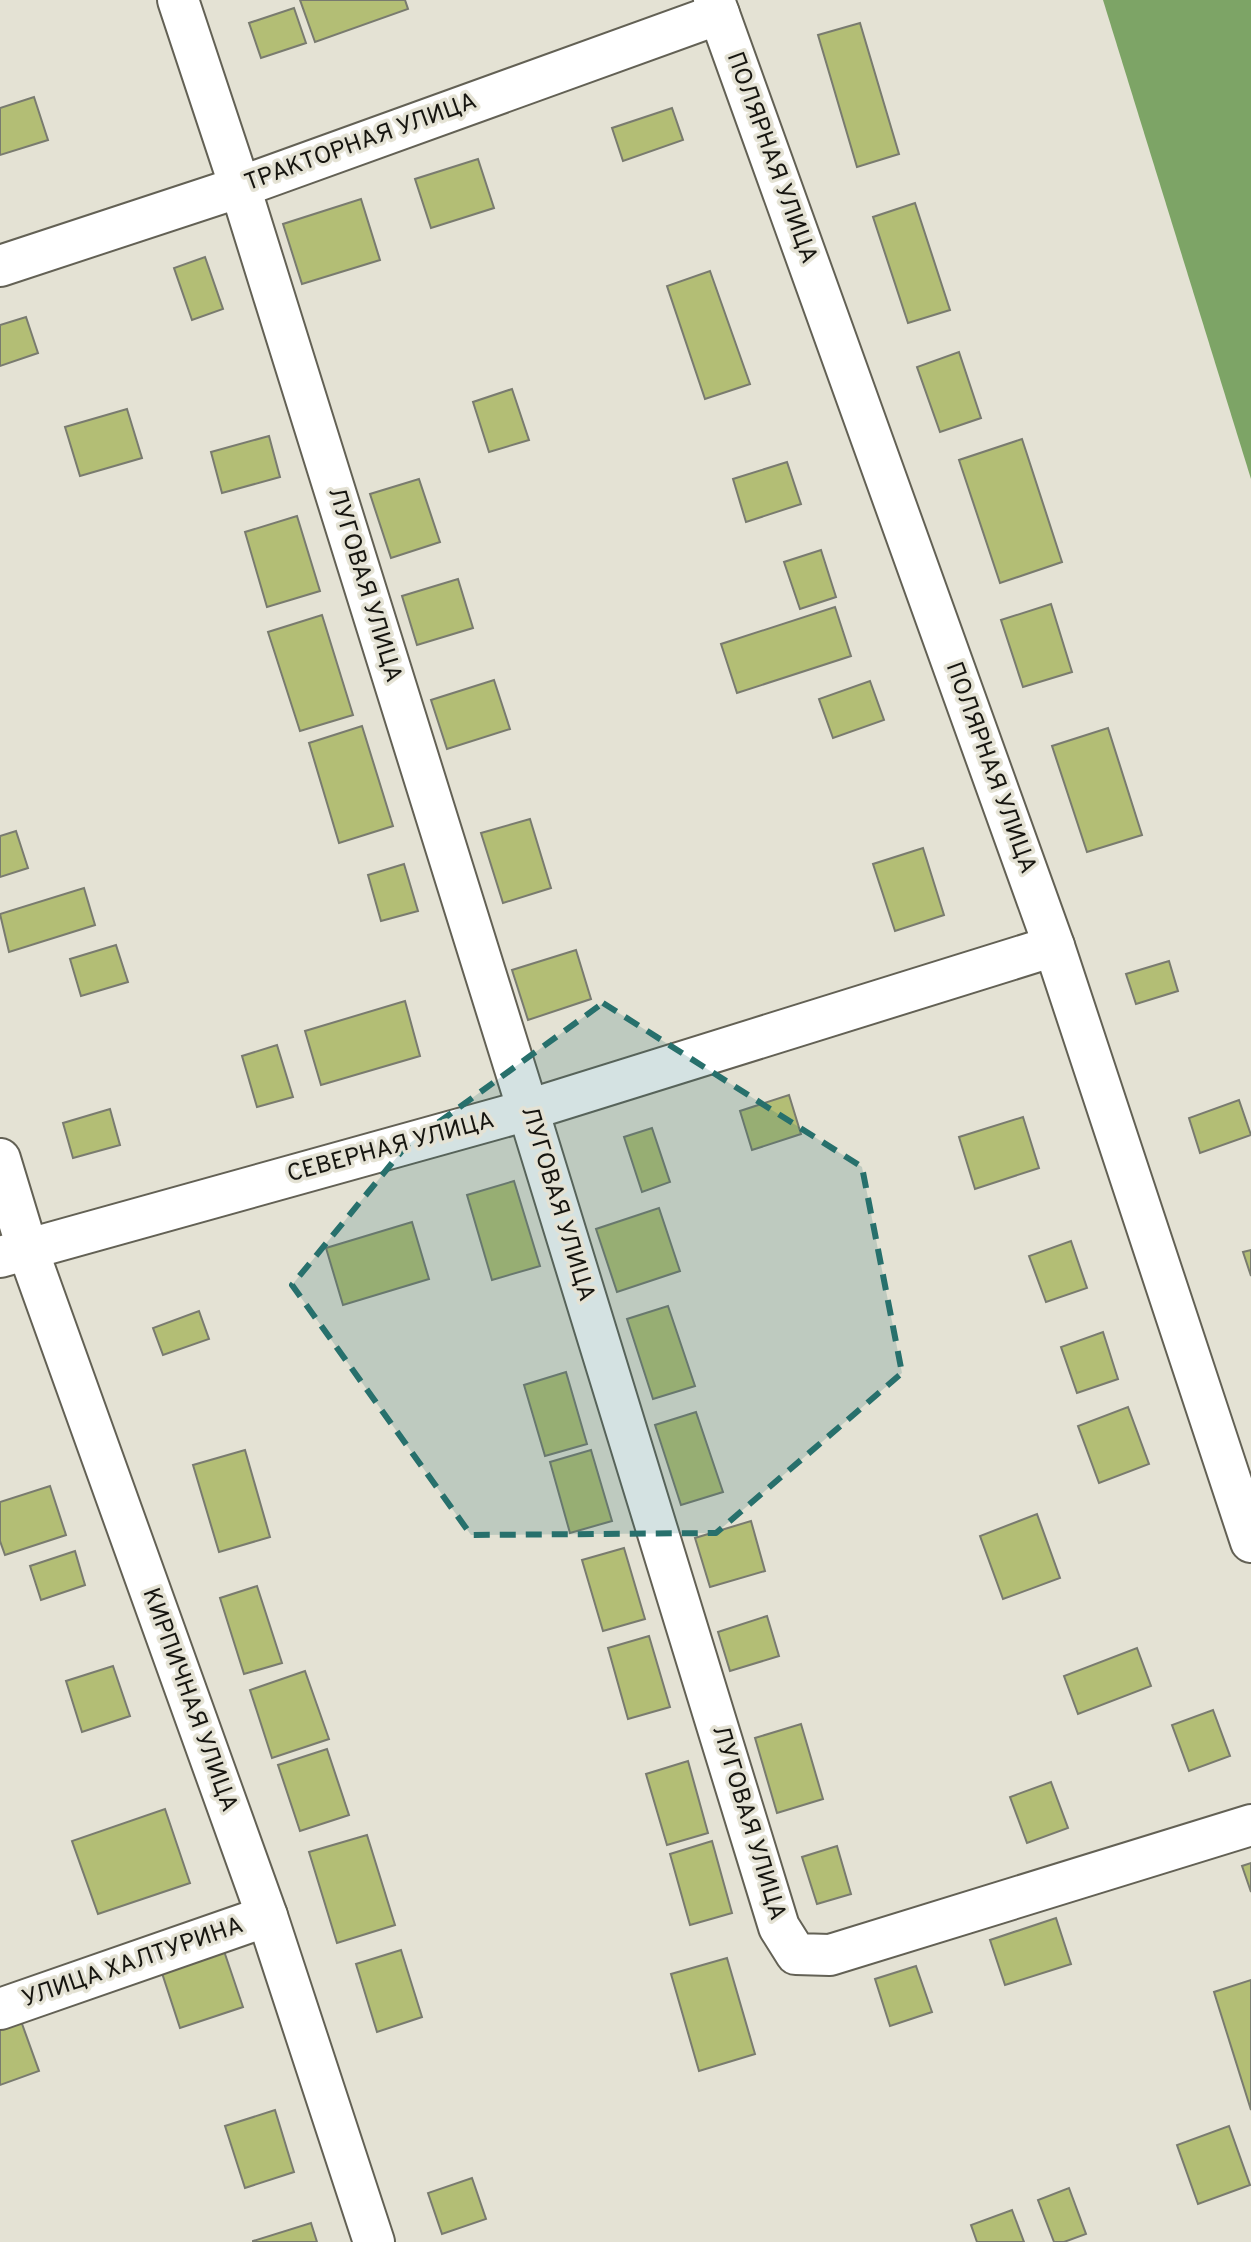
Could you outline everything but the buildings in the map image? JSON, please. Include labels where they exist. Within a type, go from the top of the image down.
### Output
[{"type":"street","name":"ЛУГОВАЯ УЛИЦА","points":[[178,0],[240,187],[528,1110],[779,1927],[796,1954],[830,1955],[1251,1825]]},
{"type":"street","name":"ТРАКТОРНАЯ УЛИЦА","points":[[0,266],[240,187],[716,7]]},
{"type":"street","name":"ПОЛЯРНАЯ УЛИЦА","points":[[716,7],[1054,946],[1251,1542]]},
{"type":"street","name":"СЕВЕРНАЯ УЛИЦА","points":[[14,1253],[528,1110],[1054,946]]},
{"type":"street","name":"КИРПИЧНАЯ УЛИЦА","points":[[0,1159],[14,1253],[267,1916],[374,2242]]},
{"type":"street","name":"УЛИЦА ХАЛТУРИНА","points":[[0,2009],[267,1916]]},
{"type":"highlighted area","points":[[603,1003],[862,1167],[902,1373],[716,1533],[471,1535],[292,1285],[406,1146]]},
{"type":"shaded area","points":[[1103,0],[1251,0],[1251,479]]}]
